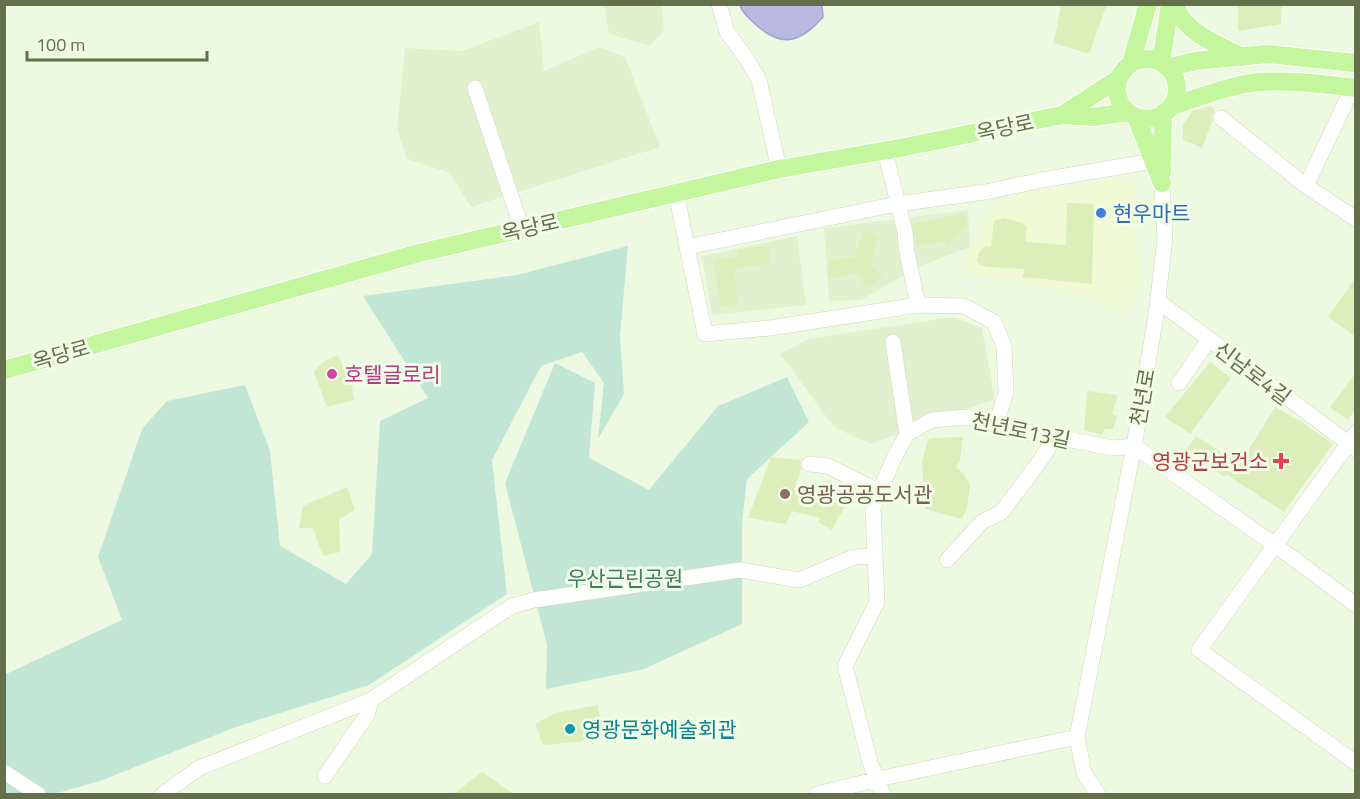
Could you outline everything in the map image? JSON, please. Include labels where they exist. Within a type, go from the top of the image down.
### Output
[{"type":"main road","points":[[1131,63],[1148,4]]},
{"type":"main road","points":[[1162,183],[1167,110],[1176,91],[1176,83],[1164,65],[1170,4]]},
{"type":"main road","points":[[1176,4],[1177,11],[1188,26],[1242,57]]},
{"type":"main road","points":[[1062,115],[1118,79],[1131,63],[1146,59],[1164,65],[1267,54],[1356,63]]},
{"type":"main road","points":[[1118,79],[1118,97],[1122,106],[1132,115],[1162,183]]},
{"type":"main road","points":[[1062,115],[1155,117],[1200,96],[1247,84],[1309,82],[1354,88]]},
{"type":"main road","name":"옥당로","points":[[4,370],[419,253],[779,169],[885,151],[1062,115]]},
{"type":"street","points":[[719,4],[727,32],[759,80],[779,169]]},
{"type":"street","points":[[475,88],[522,229]]},
{"type":"street","points":[[1306,186],[1354,88]]},
{"type":"street","points":[[1221,118],[1306,186],[1356,219]]},
{"type":"street","points":[[885,151],[905,232],[918,305]]},
{"type":"street","points":[[687,247],[897,204],[985,192],[1153,161]]},
{"type":"street","name":"천년로","points":[[1162,183],[1165,238],[1158,302],[1134,446],[1356,605]]},
{"type":"street","points":[[676,193],[705,334],[770,328],[918,305],[964,306],[994,322],[1004,346],[1006,393],[995,426]]},
{"type":"street","name":"신남로4길","points":[[1158,302],[1353,442]]},
{"type":"street","points":[[1179,383],[1209,340]]},
{"type":"street","points":[[883,795],[870,762],[845,666],[877,602],[873,507],[907,434],[894,342]]},
{"type":"street","name":"천년로13길","points":[[907,434],[932,420],[967,417],[995,426],[1114,448],[1134,446]]},
{"type":"street","points":[[947,560],[983,521],[1001,513],[1055,437]]},
{"type":"street","points":[[1353,442],[1199,650],[1356,763]]},
{"type":"street","points":[[1098,795],[1084,773],[1077,737],[1134,446]]},
{"type":"street","points":[[808,464],[828,466],[880,492]]},
{"type":"street","points":[[163,795],[198,768],[371,700],[512,606],[534,600],[740,570],[799,580],[854,557],[876,556]]},
{"type":"street","points":[[325,776],[367,715],[371,700]]},
{"type":"street","points":[[817,795],[878,779],[1077,737]]},
{"type":"street","points":[[4,772],[38,795]]},
{"type":"shaded area","points":[[604,5],[662,5],[664,31],[650,46],[609,34]]},
{"type":"shaded area","points":[[539,22],[544,71],[599,47],[625,57],[660,147],[471,207],[450,173],[407,159],[397,128],[405,48],[462,51]]},
{"type":"shaded area","points":[[1134,176],[1140,289],[1128,313],[1060,289],[959,272],[988,213],[1011,195]]},
{"type":"shaded area","points":[[968,210],[970,247],[920,266],[861,300],[829,301],[824,228]]},
{"type":"shaded area","points":[[797,236],[806,305],[712,315],[702,256]]},
{"type":"shaded area","points":[[953,317],[982,328],[995,399],[870,444],[834,427],[780,354],[808,339]]},
{"type":"green space","points":[[628,246],[620,336],[624,394],[598,439],[604,383],[582,352],[541,366],[492,460],[507,594],[369,685],[236,727],[100,781],[54,794],[5,794],[4,675],[122,620],[98,557],[142,429],[167,401],[245,385],[270,451],[280,546],[346,584],[372,554],[380,421],[428,398],[363,296],[517,275]]},
{"type":"green space","name":"우산근린공원","points":[[555,363],[595,383],[589,458],[649,490],[718,406],[787,377],[809,422],[747,479],[742,523],[742,624],[644,669],[546,689],[547,645],[505,483]]},
{"type":"water","points":[[740,5],[822,5],[823,17],[806,33],[790,40],[781,39],[754,23]]},
{"type":"building","points":[[1061,4],[1107,4],[1089,54],[1054,43]]},
{"type":"building","points":[[1238,4],[1282,4],[1281,24],[1238,31]]},
{"type":"building","points":[[1211,106],[1215,110],[1202,148],[1183,140],[1183,125],[1192,111]]},
{"type":"building","points":[[1067,203],[1094,204],[1092,284],[1022,277],[1025,269],[988,267],[980,265],[977,261],[978,254],[983,247],[991,246],[994,221],[1004,218],[1027,226],[1025,242],[1066,245]]},
{"type":"building","points":[[965,213],[967,227],[948,245],[945,242],[916,246],[913,224]]},
{"type":"building","points":[[863,230],[878,236],[871,266],[883,277],[866,288],[857,273],[828,279],[829,260],[855,257]]},
{"type":"building","points":[[767,246],[772,263],[734,269],[738,304],[721,307],[713,260],[737,257],[738,249]]},
{"type":"building","points":[[1356,277],[1356,337],[1328,317]]},
{"type":"building","points":[[338,355],[352,387],[354,400],[327,407],[314,372],[321,363]]},
{"type":"building","points":[[1210,362],[1231,378],[1190,434],[1165,417]]},
{"type":"building","points":[[1356,373],[1356,408],[1348,420],[1330,407]]},
{"type":"building","points":[[1087,391],[1118,395],[1112,414],[1117,416],[1113,429],[1104,429],[1102,435],[1084,430]]},
{"type":"building","name":"영광군보건소","points":[[1275,407],[1302,422],[1333,444],[1284,512],[1226,474],[1224,477],[1186,450],[1196,436],[1240,464]]},
{"type":"building","points":[[963,437],[960,461],[956,467],[963,473],[970,486],[967,508],[962,519],[925,509],[922,461],[929,438]]},
{"type":"building","name":"영광공공도서관","points":[[771,457],[800,460],[801,469],[794,490],[816,495],[829,480],[852,493],[832,530],[818,522],[820,518],[792,511],[786,524],[748,518]]},
{"type":"building","points":[[347,487],[355,510],[339,519],[340,552],[323,556],[313,528],[299,528],[303,506]]},
{"type":"building","name":"영광문화예술회관","points":[[598,705],[603,734],[578,742],[543,745],[535,724],[556,713]]},
{"type":"building","points":[[482,772],[515,795],[452,795]]},
{"type":"place","name":"현우마트","points":[[1101,213]]},
{"type":"place","name":"호텔글로리","points":[[332,374]]},
{"type":"place","name":"영광군보건소","points":[[1281,461]]},
{"type":"place","name":"영광공공도서관","points":[[785,494]]},
{"type":"place","name":"영광문화예술회관","points":[[570,729]]}]
